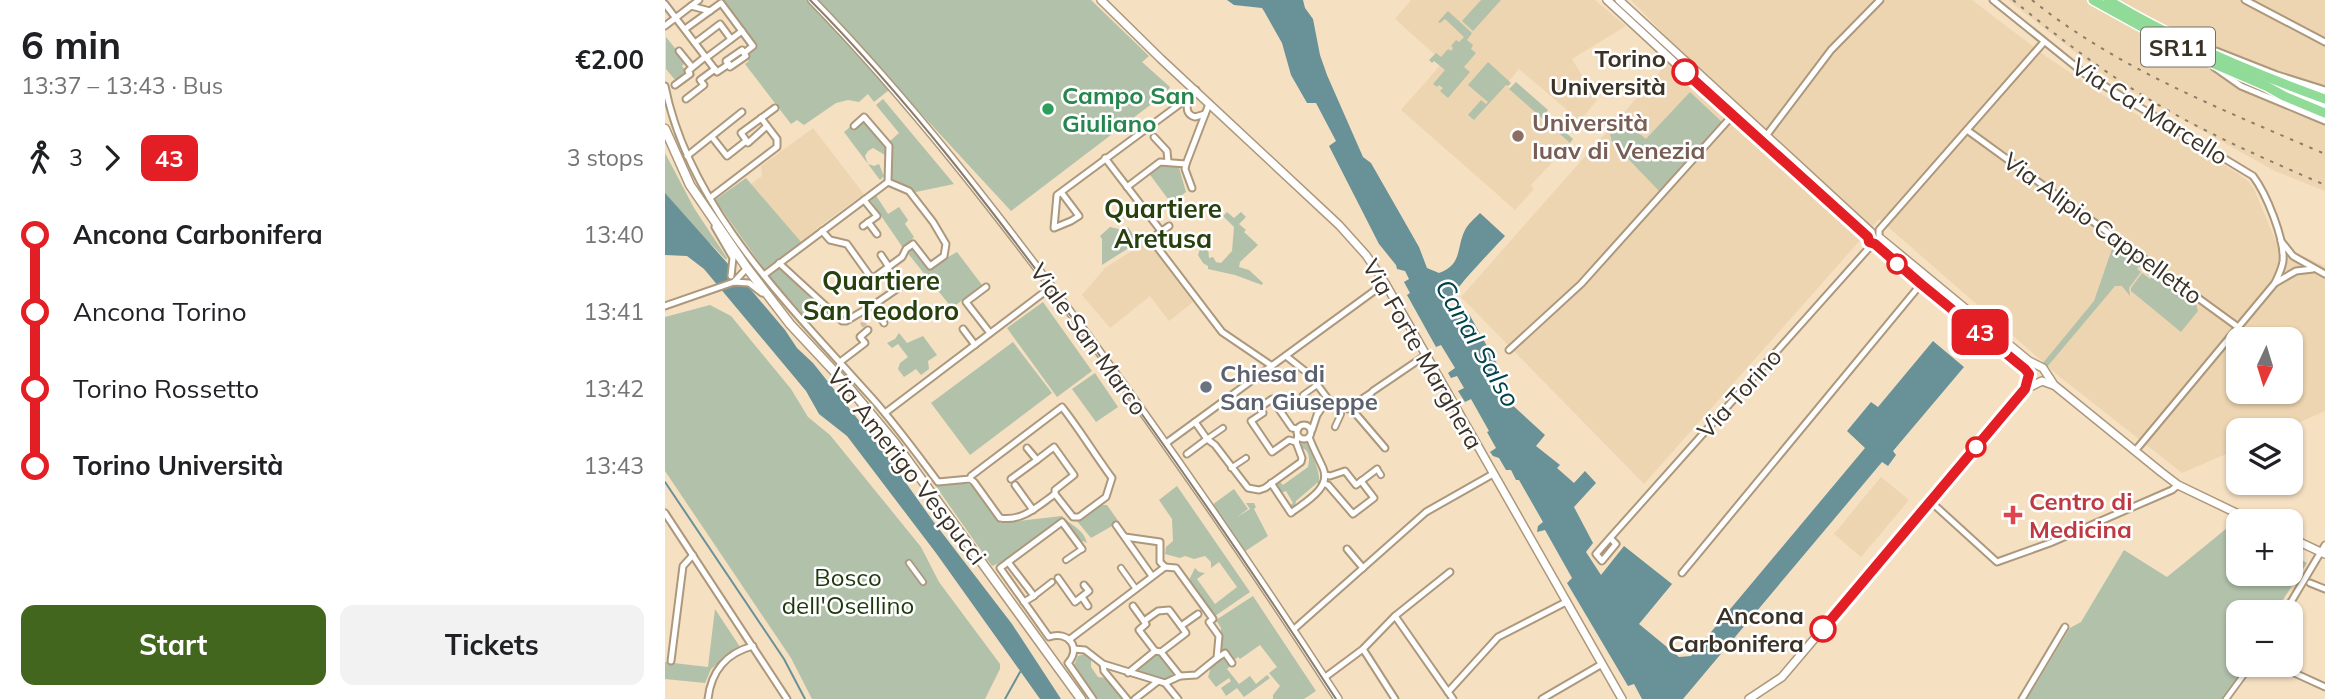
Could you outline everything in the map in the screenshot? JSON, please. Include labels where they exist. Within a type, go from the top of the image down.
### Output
[{"type":"highway","name":"SR11","points":[[2093,0],[2206,61],[2268,83]]},
{"type":"highway","name":"SR11","points":[[2108,0],[2268,83]]},
{"type":"highway","points":[[2268,83],[2325,99]]},
{"type":"highway","points":[[2268,83],[2284,96],[2325,113]]},
{"type":"main road","name":"Via Amerigo Vespucci","points":[[665,129],[681,168],[743,273],[853,392],[895,443],[1081,699]]},
{"type":"street","points":[[665,26],[699,0]]},
{"type":"street","name":"Viale San Marco","points":[[812,0],[924,125],[1051,287],[1165,444],[1339,699]]},
{"type":"street","name":"Via Forte Marghera","points":[[1101,0],[1339,225],[1366,255],[1385,283],[1622,699]]},
{"type":"street","points":[[1607,0],[1732,116],[1921,284],[2025,369],[2032,381],[2042,379],[2054,386],[2178,485],[2228,509]]},
{"type":"street","points":[[1619,0],[1628,4],[1873,240],[2029,361],[2043,368],[2042,379]]},
{"type":"street","points":[[1766,136],[1831,50],[1880,0]]},
{"type":"street","name":"Via Ca' Marcello","points":[[1993,0],[2098,83],[2253,176],[2260,185],[2281,241],[2283,263]]},
{"type":"street","points":[[2114,0],[2213,50],[2325,90]]},
{"type":"street","points":[[2245,0],[2325,41]]},
{"type":"street","points":[[665,4],[717,72],[746,56],[744,53],[753,46],[721,3],[685,29]]},
{"type":"street","points":[[691,6],[710,11]]},
{"type":"street","points":[[695,43],[720,24],[731,39]]},
{"type":"street","points":[[675,86],[690,74],[688,71],[742,31]]},
{"type":"street","name":"Via Torino","points":[[1610,538],[2044,42]]},
{"type":"street","points":[[679,51],[692,68]]},
{"type":"street","points":[[2206,61],[2241,86],[2325,121]]},
{"type":"street","points":[[686,99],[704,85],[700,80],[715,69]]},
{"type":"street","points":[[2268,83],[2325,106]]},
{"type":"street","points":[[665,86],[687,156],[711,198],[764,275],[798,318],[885,413],[938,482],[970,480],[1000,518],[1023,517],[1033,510],[1055,494],[1055,489],[1074,475],[1054,447],[1013,482],[1033,510]]},
{"type":"street","points":[[1061,192],[1079,216],[1054,228],[1057,195],[1196,90]]},
{"type":"street","points":[[1188,98],[1186,108],[1189,114],[1198,117],[1205,114]]},
{"type":"street","points":[[1192,188],[1186,164],[1209,104]]},
{"type":"street","points":[[746,141],[741,133],[775,108]]},
{"type":"street","points":[[687,156],[742,112]]},
{"type":"street","points":[[1509,350],[1581,284],[1732,116]]},
{"type":"street","points":[[853,126],[864,117],[889,146],[888,182]]},
{"type":"street","points":[[711,198],[776,149],[777,139],[761,118]]},
{"type":"street","points":[[712,136],[727,156],[746,141],[748,143],[758,136],[767,126]]},
{"type":"street","name":"Via Alipio Cappelletto","points":[[1967,130],[2238,327]]},
{"type":"street","points":[[1154,137],[1167,151],[1168,162]]},
{"type":"street","points":[[1105,159],[1161,230]]},
{"type":"street","points":[[1127,187],[1160,162],[1186,164]]},
{"type":"street","points":[[764,275],[888,182]]},
{"type":"street","points":[[822,231],[830,240],[847,244],[872,279],[902,257],[905,249],[913,244],[930,266],[944,256],[946,244],[933,222],[909,191],[888,182]]},
{"type":"street","points":[[864,200],[877,216],[866,224],[877,234]]},
{"type":"street","points":[[701,203],[731,253],[732,279]]},
{"type":"street","points":[[1169,226],[1151,239],[1223,332],[1272,366]]},
{"type":"street","name":"Via Ca' Marcello","points":[[2281,241],[2295,257],[2325,274]]},
{"type":"street","points":[[881,255],[889,267]]},
{"type":"street","points":[[2238,327],[2275,283],[2287,257],[2295,257],[2299,265],[2294,272],[2275,283]]},
{"type":"street","points":[[779,263],[837,319],[846,321],[910,280]]},
{"type":"street","points":[[2283,263],[2285,270],[2294,272]]},
{"type":"street","name":"Via Ca' Marcello","points":[[2294,272],[2313,269]]},
{"type":"street","points":[[732,279],[743,273]]},
{"type":"street","points":[[665,306],[710,291],[743,273]]},
{"type":"street","points":[[743,273],[790,324]]},
{"type":"street","points":[[1165,444],[1385,283]]},
{"type":"street","points":[[1682,573],[1921,284]]},
{"type":"street","points":[[986,287],[966,302],[990,334]]},
{"type":"street","points":[[885,413],[1051,287]]},
{"type":"street","points":[[873,305],[884,324]]},
{"type":"street","points":[[856,315],[862,322]]},
{"type":"street","points":[[963,329],[975,345]]},
{"type":"street","points":[[840,362],[865,343],[860,337],[868,330]]},
{"type":"street","points":[[2135,451],[2226,341]]},
{"type":"street","points":[[1286,355],[1310,375],[1328,399],[1348,409],[1426,355]]},
{"type":"street","points":[[2025,389],[2031,369],[2038,366]]},
{"type":"street","points":[[1749,699],[1783,677],[2025,389],[2042,379]]},
{"type":"street","points":[[1303,395],[1317,385]]},
{"type":"street","points":[[1317,415],[1310,434],[1305,439],[1299,433],[1292,428],[1273,398],[1259,408],[1263,413],[1249,422],[1272,452],[1299,433],[1328,399]]},
{"type":"street","points":[[970,480],[971,476],[1062,407],[1112,478],[1106,497],[1079,517],[1073,517],[1055,494]]},
{"type":"street","points":[[1350,407],[1385,448]]},
{"type":"street","points":[[1335,427],[1341,414]]},
{"type":"street","points":[[1195,422],[1248,488],[1259,490],[1302,460],[1299,433]]},
{"type":"street","points":[[1271,483],[1291,513],[1325,484],[1325,475],[1307,425],[1299,433]]},
{"type":"street","points":[[1187,454],[1223,428]]},
{"type":"street","points":[[1027,448],[1037,460]]},
{"type":"street","points":[[1231,468],[1246,458]]},
{"type":"street","points":[[1359,483],[1377,469],[1381,475]]},
{"type":"street","points":[[1325,475],[1345,471],[1372,496],[1353,514],[1325,484]]},
{"type":"street","points":[[1293,630],[1426,512],[1493,474]]},
{"type":"street","points":[[1930,501],[1997,562],[2050,543],[2178,485]]},
{"type":"street","points":[[665,513],[787,699]]},
{"type":"street","points":[[1066,560],[1082,549],[1062,522],[1000,568],[1049,637],[1060,635],[1070,639],[1075,649],[1068,663],[1093,699]]},
{"type":"street","points":[[1116,525],[1153,576]]},
{"type":"street","points":[[1125,537],[1160,542],[1160,562],[1165,567],[1176,568],[1213,619],[1209,622],[1219,636],[1217,658]]},
{"type":"street","points":[[2293,600],[2324,550],[2303,542]]},
{"type":"street","points":[[1347,549],[1363,568]]},
{"type":"street","points":[[671,661],[683,565],[693,555]]},
{"type":"street","points":[[1008,562],[1034,596]]},
{"type":"street","points":[[909,563],[923,582]]},
{"type":"street","points":[[1070,639],[1165,567]]},
{"type":"street","points":[[1121,568],[1136,589]]},
{"type":"street","points":[[1325,678],[1363,649],[1395,616],[1450,572]]},
{"type":"street","points":[[1024,602],[1055,580],[1074,602],[1089,591],[1084,585]]},
{"type":"street","points":[[2310,583],[2325,589]]},
{"type":"street","points":[[1082,597],[1088,606]]},
{"type":"street","points":[[1395,616],[1451,697],[1498,637],[1566,602]]},
{"type":"street","points":[[1133,607],[1145,623]]},
{"type":"street","points":[[1128,673],[1158,652],[1186,633],[1169,610],[1158,611],[1139,630],[1158,652],[1180,676]]},
{"type":"street","points":[[1181,626],[1198,614]]},
{"type":"street","points":[[1031,630],[1039,622]]},
{"type":"street","points":[[2022,699],[2065,626]]},
{"type":"street","points":[[708,699],[709,684],[717,668],[746,648],[754,646]]},
{"type":"street","points":[[1075,649],[1085,650],[1103,664],[1165,683],[1178,699]]},
{"type":"street","points":[[1363,649],[1395,699]]},
{"type":"street","points":[[1165,683],[1180,676],[1196,675],[1225,653],[1232,663]]},
{"type":"street","points":[[1103,664],[1104,671],[1127,699]]},
{"type":"street","points":[[1542,699],[1602,664]]},
{"type":"street","points":[[2226,699],[2242,677]]},
{"type":"street","points":[[2303,677],[2325,687]]},
{"type":"street","points":[[1135,699],[1158,681]]},
{"type":"shaded area","points":[[1411,0],[1595,0],[1626,26],[1572,59],[1597,100],[1580,121],[1519,69],[1506,85],[1570,143],[1531,185],[1534,189],[1515,210],[1401,110],[1443,62],[1395,19]]},
{"type":"shaded area","points":[[1631,0],[1972,0],[2047,57],[2105,96],[2239,174],[2254,189],[2277,244],[2325,266],[2325,411],[2303,421],[2303,418],[2226,418],[2226,454],[2182,473],[2060,377],[1879,219],[1644,484],[1461,297],[1679,50]]},
{"type":"shaded area","points":[[2008,0],[2239,0],[2325,45],[2325,191],[2275,171],[2108,78]]},
{"type":"shaded area","points":[[2252,0],[2325,0],[2325,38]]},
{"type":"shaded area","points":[[813,128],[864,194],[817,228],[816,232],[802,243],[751,184],[762,176],[761,166]]},
{"type":"shaded area","points":[[1141,245],[1150,245],[1193,302],[1169,321],[1150,296],[1110,328],[1082,295],[1105,268]]},
{"type":"shaded area","points":[[1881,477],[1909,500],[1861,557],[1834,534]]},
{"type":"green space","points":[[721,0],[808,0],[889,90],[874,102],[868,94],[859,102],[848,100],[836,103],[804,125],[797,120],[791,124],[745,64],[749,61],[746,57],[757,48]]},
{"type":"green space","points":[[816,0],[1091,0],[1149,56],[1142,62],[1170,87],[1166,93],[1011,211]]},
{"type":"green space","points":[[1481,0],[1501,0],[1473,31],[1462,21]]},
{"type":"green space","points":[[1448,11],[1472,33],[1467,40],[1476,53],[1464,67],[1470,72],[1448,98],[1440,91],[1443,88],[1433,84],[1445,70],[1429,60],[1436,53],[1441,57],[1448,49],[1451,51],[1456,40],[1459,42],[1464,37],[1445,19],[1438,22]]},
{"type":"green space","points":[[666,37],[686,62],[682,66],[687,73],[676,81],[666,69]]},
{"type":"green space","points":[[1488,62],[1511,83],[1506,85],[1474,120],[1468,115],[1481,100],[1486,104],[1488,102],[1468,85]]},
{"type":"green space","points":[[1516,82],[1548,110],[1545,114],[1573,139],[1570,143],[1509,89]]},
{"type":"green space","points":[[1690,92],[1722,122],[1660,192],[1612,142],[1610,134],[1622,120],[1646,139]]},
{"type":"green space","points":[[883,99],[954,184],[916,192],[895,182],[889,174],[888,143],[899,133],[876,105]]},
{"type":"green space","points":[[864,122],[885,147],[885,155],[873,148],[865,156],[868,164],[844,132],[850,127],[853,131]]},
{"type":"green space","points":[[665,153],[726,260],[711,244],[665,234]]},
{"type":"green space","points":[[1160,163],[1178,164],[1186,192],[1171,203],[1148,172]]},
{"type":"green space","points":[[868,164],[879,164],[884,176],[880,180]]},
{"type":"green space","points":[[746,178],[802,243],[764,269],[715,200]]},
{"type":"green space","points":[[875,194],[888,214],[899,207],[908,220],[905,224],[914,237],[903,248],[869,198]]},
{"type":"green space","points":[[1227,212],[1234,218],[1241,212],[1246,217],[1239,224],[1258,245],[1240,262],[1239,267],[1249,270],[1262,285],[1208,269],[1198,255],[1200,249],[1195,239],[1199,237],[1208,247],[1209,258],[1213,257],[1216,262],[1221,263],[1232,251],[1234,227],[1223,216]]},
{"type":"green space","points":[[1110,227],[1123,230],[1128,227],[1138,242],[1102,265],[1100,236]]},
{"type":"green space","points":[[2113,246],[2120,246],[2195,301],[2198,311],[2181,332],[2131,291],[2142,273],[2150,279],[2152,276],[2145,273],[2147,271],[2143,268],[2140,270],[2139,266],[2137,269],[2141,272],[2129,288],[2130,296],[2122,286],[2115,286],[2047,367],[2043,363],[2094,301]]},
{"type":"green space","points":[[911,248],[927,269],[957,252],[982,285],[952,308],[906,251]]},
{"type":"green space","points":[[779,268],[818,305],[801,317],[769,276]]},
{"type":"green space","points":[[1043,302],[1092,371],[1057,397],[1007,328]]},
{"type":"green space","name":"Bosco dell'Osellino","points":[[710,305],[731,316],[791,389],[808,417],[830,435],[921,547],[939,582],[1000,664],[985,699],[812,699],[791,658],[665,471],[665,317]]},
{"type":"green space","points":[[899,333],[907,343],[923,336],[937,355],[928,361],[929,369],[921,375],[916,369],[904,377],[898,369],[900,363],[908,357],[898,344],[892,348],[887,343]]},
{"type":"green space","points":[[1013,342],[1052,393],[970,455],[931,403]]},
{"type":"green space","points":[[1095,373],[1118,407],[1096,422],[1072,389]]},
{"type":"green space","points":[[1303,442],[1307,444],[1314,458],[1319,483],[1296,501],[1295,507],[1292,508],[1289,506],[1293,503],[1286,491],[1281,493],[1274,483],[1278,480],[1283,485],[1308,467],[1309,455],[1301,447]]},
{"type":"green space","points":[[935,485],[972,485],[1001,523],[1062,516],[1080,531],[1087,543],[1080,543],[1063,521],[1057,521],[1002,562],[992,566]]},
{"type":"green space","points":[[1177,486],[1250,592],[1215,616],[1189,580],[1195,568],[1205,573],[1197,579],[1215,604],[1237,587],[1219,562],[1211,568],[1211,562],[1205,556],[1194,559],[1165,554],[1166,547],[1173,541],[1172,519],[1159,500]]},
{"type":"green space","points":[[1234,489],[1248,509],[1236,518],[1250,509],[1246,503],[1254,503],[1254,509],[1268,536],[1244,552],[1212,505]]},
{"type":"green space","points":[[1102,505],[1107,505],[1119,522],[1091,538],[1077,521]]},
{"type":"green space","points":[[2226,529],[2226,586],[2292,586],[2283,600],[2226,600],[2226,677],[2238,677],[2222,699],[2027,699],[2070,628],[2081,622],[2124,550],[2167,577]]},
{"type":"green space","points":[[1253,596],[1316,691],[1304,699],[1273,699],[1280,686],[1269,673],[1277,667],[1260,645],[1233,661],[1225,651],[1219,656],[1221,628],[1216,620]]},
{"type":"green space","points":[[715,609],[740,647],[711,669],[705,683],[665,679],[665,662],[708,667]]},
{"type":"green space","points":[[1085,654],[1091,660],[1091,667],[1098,677],[1106,678],[1123,699],[1098,699],[1074,665],[1078,656]]},
{"type":"green space","points":[[1154,655],[1160,656],[1175,673],[1166,679],[1136,671]]},
{"type":"green space","points":[[1222,656],[1230,666],[1227,669],[1239,684],[1250,676],[1256,684],[1267,675],[1270,678],[1244,697],[1237,688],[1226,696],[1221,688],[1231,681],[1229,678],[1216,687],[1208,677],[1212,664]]},
{"type":"water","name":"Canal Salso","points":[[1227,0],[1303,0],[1313,19],[1327,75],[1363,157],[1371,163],[1419,247],[1427,268],[1439,273],[1452,265],[1458,255],[1465,230],[1480,213],[1505,236],[1472,271],[1448,305],[1457,319],[1469,314],[1497,364],[1490,377],[1497,391],[1545,435],[1536,446],[1560,465],[1557,468],[1574,483],[1585,471],[1596,483],[1574,507],[1593,543],[1586,552],[1601,575],[1624,546],[1672,584],[1639,624],[1679,657],[1691,656],[1865,448],[1847,431],[1871,402],[1878,407],[1933,341],[1964,367],[1893,451],[1896,455],[1888,466],[1882,462],[1683,699],[1642,699],[1634,684],[1628,686],[1567,583],[1572,578],[1545,530],[1537,532],[1538,526],[1543,522],[1519,480],[1490,452],[1496,448],[1487,432],[1489,431],[1471,399],[1465,402],[1458,391],[1464,388],[1457,376],[1451,378],[1448,373],[1455,368],[1441,345],[1436,347],[1407,295],[1410,293],[1404,282],[1409,279],[1405,271],[1397,269],[1379,244],[1329,146],[1336,141],[1316,103],[1307,103],[1291,75],[1282,43],[1264,11],[1262,8],[1234,5]]},
{"type":"water","points":[[665,193],[752,291],[797,348],[813,363],[884,452],[1012,624],[1061,699],[1040,699],[936,553],[847,436],[819,414],[806,391],[704,269],[687,256],[665,255]]},
{"type":"waterway","points":[[665,482],[784,659],[805,699]]},
{"type":"waterway","points":[[1005,699],[1020,672]]},
{"type":"tunnel","points":[[862,322],[866,328]]},
{"type":"tram line","points":[[810,0],[914,115],[1042,278],[1174,460],[1336,699]]},
{"type":"railway","points":[[2013,0],[2092,62],[2164,108],[2232,143],[2325,185]]},
{"type":"railway","points":[[2032,0],[2065,25],[2136,68],[2325,154]]},
{"type":"bus line","name":"43","points":[[1685,72],[1868,237],[1869,242],[1875,244],[2029,374],[2025,389],[1823,629]]},
{"type":"place","name":"Torino Università","points":[[1685,72]]},
{"type":"place","name":"Campo San Giuliano","points":[[1048,109]]},
{"type":"place","name":"Università Iuav di Venezia","points":[[1518,136]]},
{"type":"place","name":"Chiesa di San Giuseppe","points":[[1206,387]]},
{"type":"place","name":"Centro di Medicina","points":[[2013,515]]},
{"type":"place","name":"Ancona Carbonifera","points":[[1823,629]]},
{"type":"district","name":"Quartiere Aretusa","points":[[1163,223]]},
{"type":"district","name":"Quartiere San Teodoro","points":[[881,295]]}]
